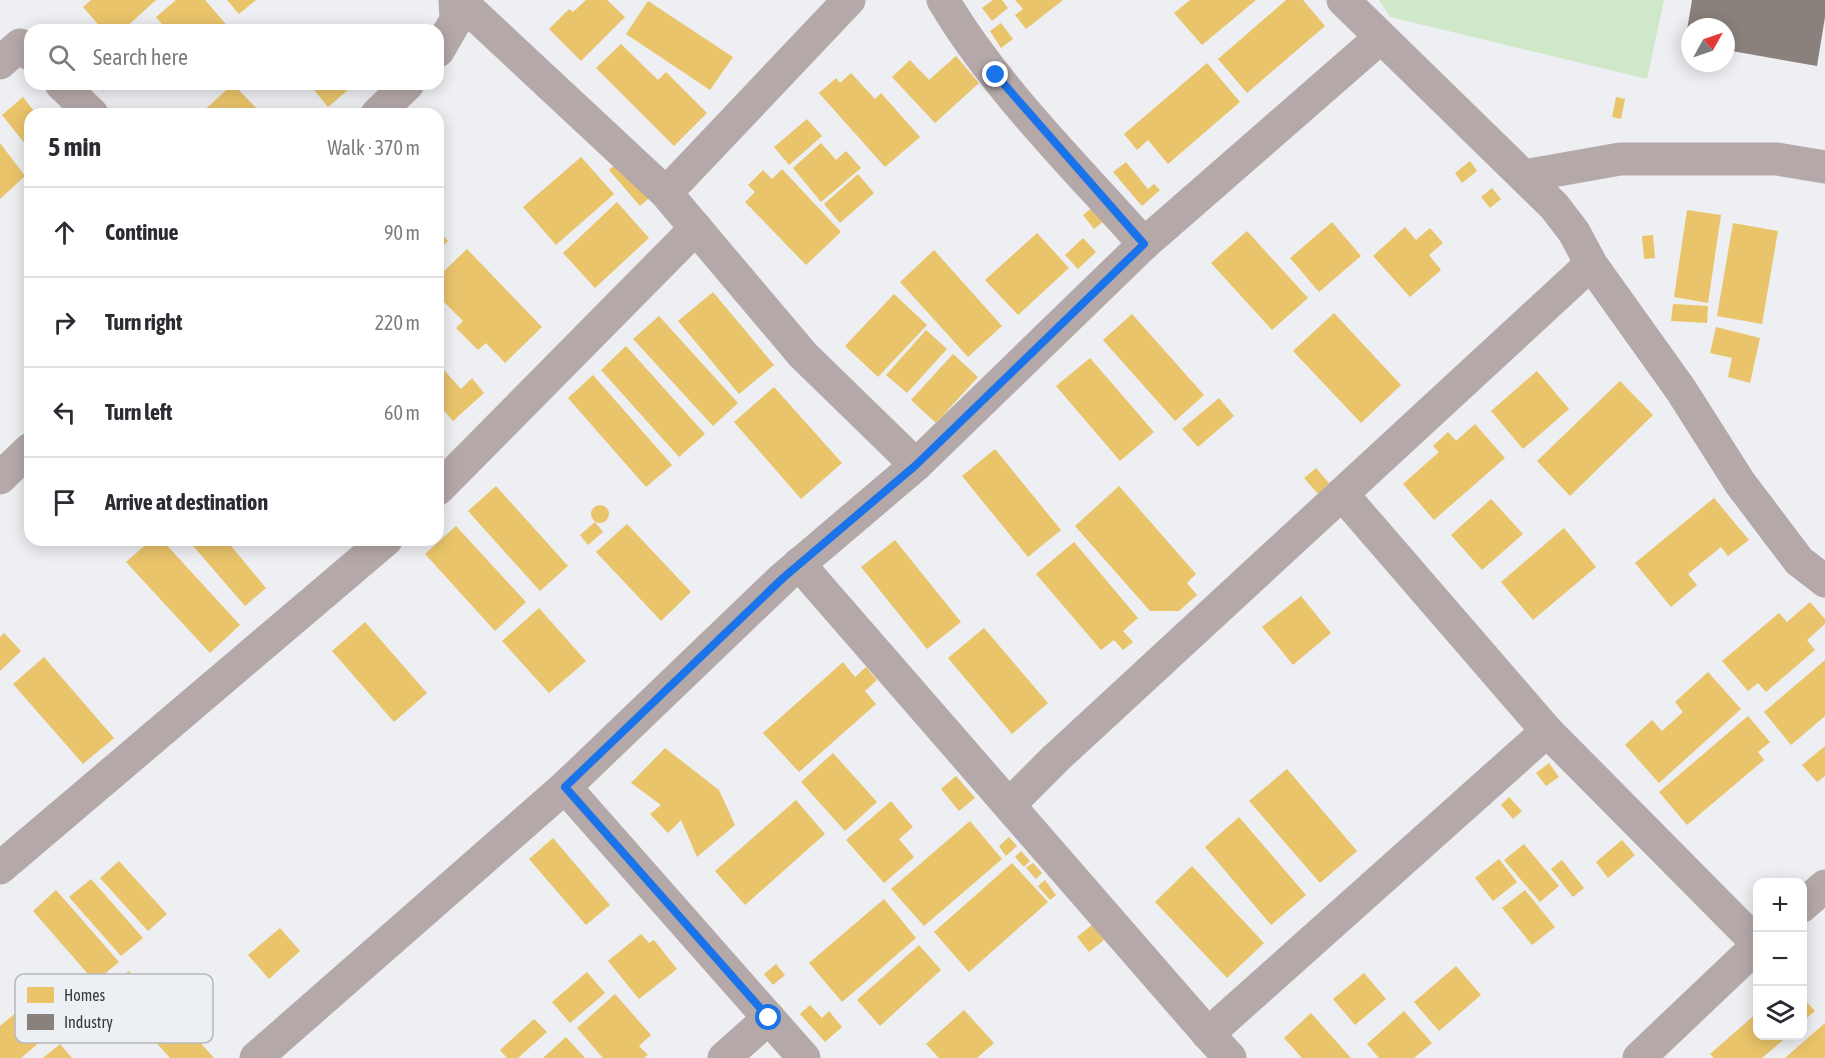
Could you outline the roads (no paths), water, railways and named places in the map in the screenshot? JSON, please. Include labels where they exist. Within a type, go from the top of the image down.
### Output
[{"type":"street","points":[[444,41],[456,20],[457,0]]},
{"type":"street","points":[[457,0],[666,193],[803,355],[916,465]]},
{"type":"street","points":[[666,193],[849,0]]},
{"type":"street","points":[[943,0],[970,43],[996,75],[1144,244]]},
{"type":"street","points":[[1343,0],[1554,206],[1574,232],[1591,264],[1681,390],[1740,483],[1799,561],[1825,581]]},
{"type":"street","points":[[256,1058],[565,787],[799,564],[916,465],[1144,244],[1380,38]]},
{"type":"street","points":[[67,90],[86,108]]},
{"type":"street","points":[[383,108],[402,90]]},
{"type":"street","points":[[1524,176],[1620,159],[1777,159],[1825,167]]},
{"type":"street","points":[[444,483],[696,228]]},
{"type":"street","points":[[1010,804],[1056,758],[1591,264]]},
{"type":"street","points":[[0,478],[24,455]]},
{"type":"street","points":[[1342,494],[1547,731],[1753,939]]},
{"type":"street","points":[[0,868],[379,546]]},
{"type":"street","points":[[799,564],[1230,1058]]},
{"type":"street","points":[[1208,1034],[1547,731]]},
{"type":"street","points":[[565,787],[804,1058]]},
{"type":"street","points":[[1807,902],[1825,886]]},
{"type":"street","points":[[1639,1058],[1753,949]]},
{"type":"street","points":[[724,1058],[769,1018]]}]
